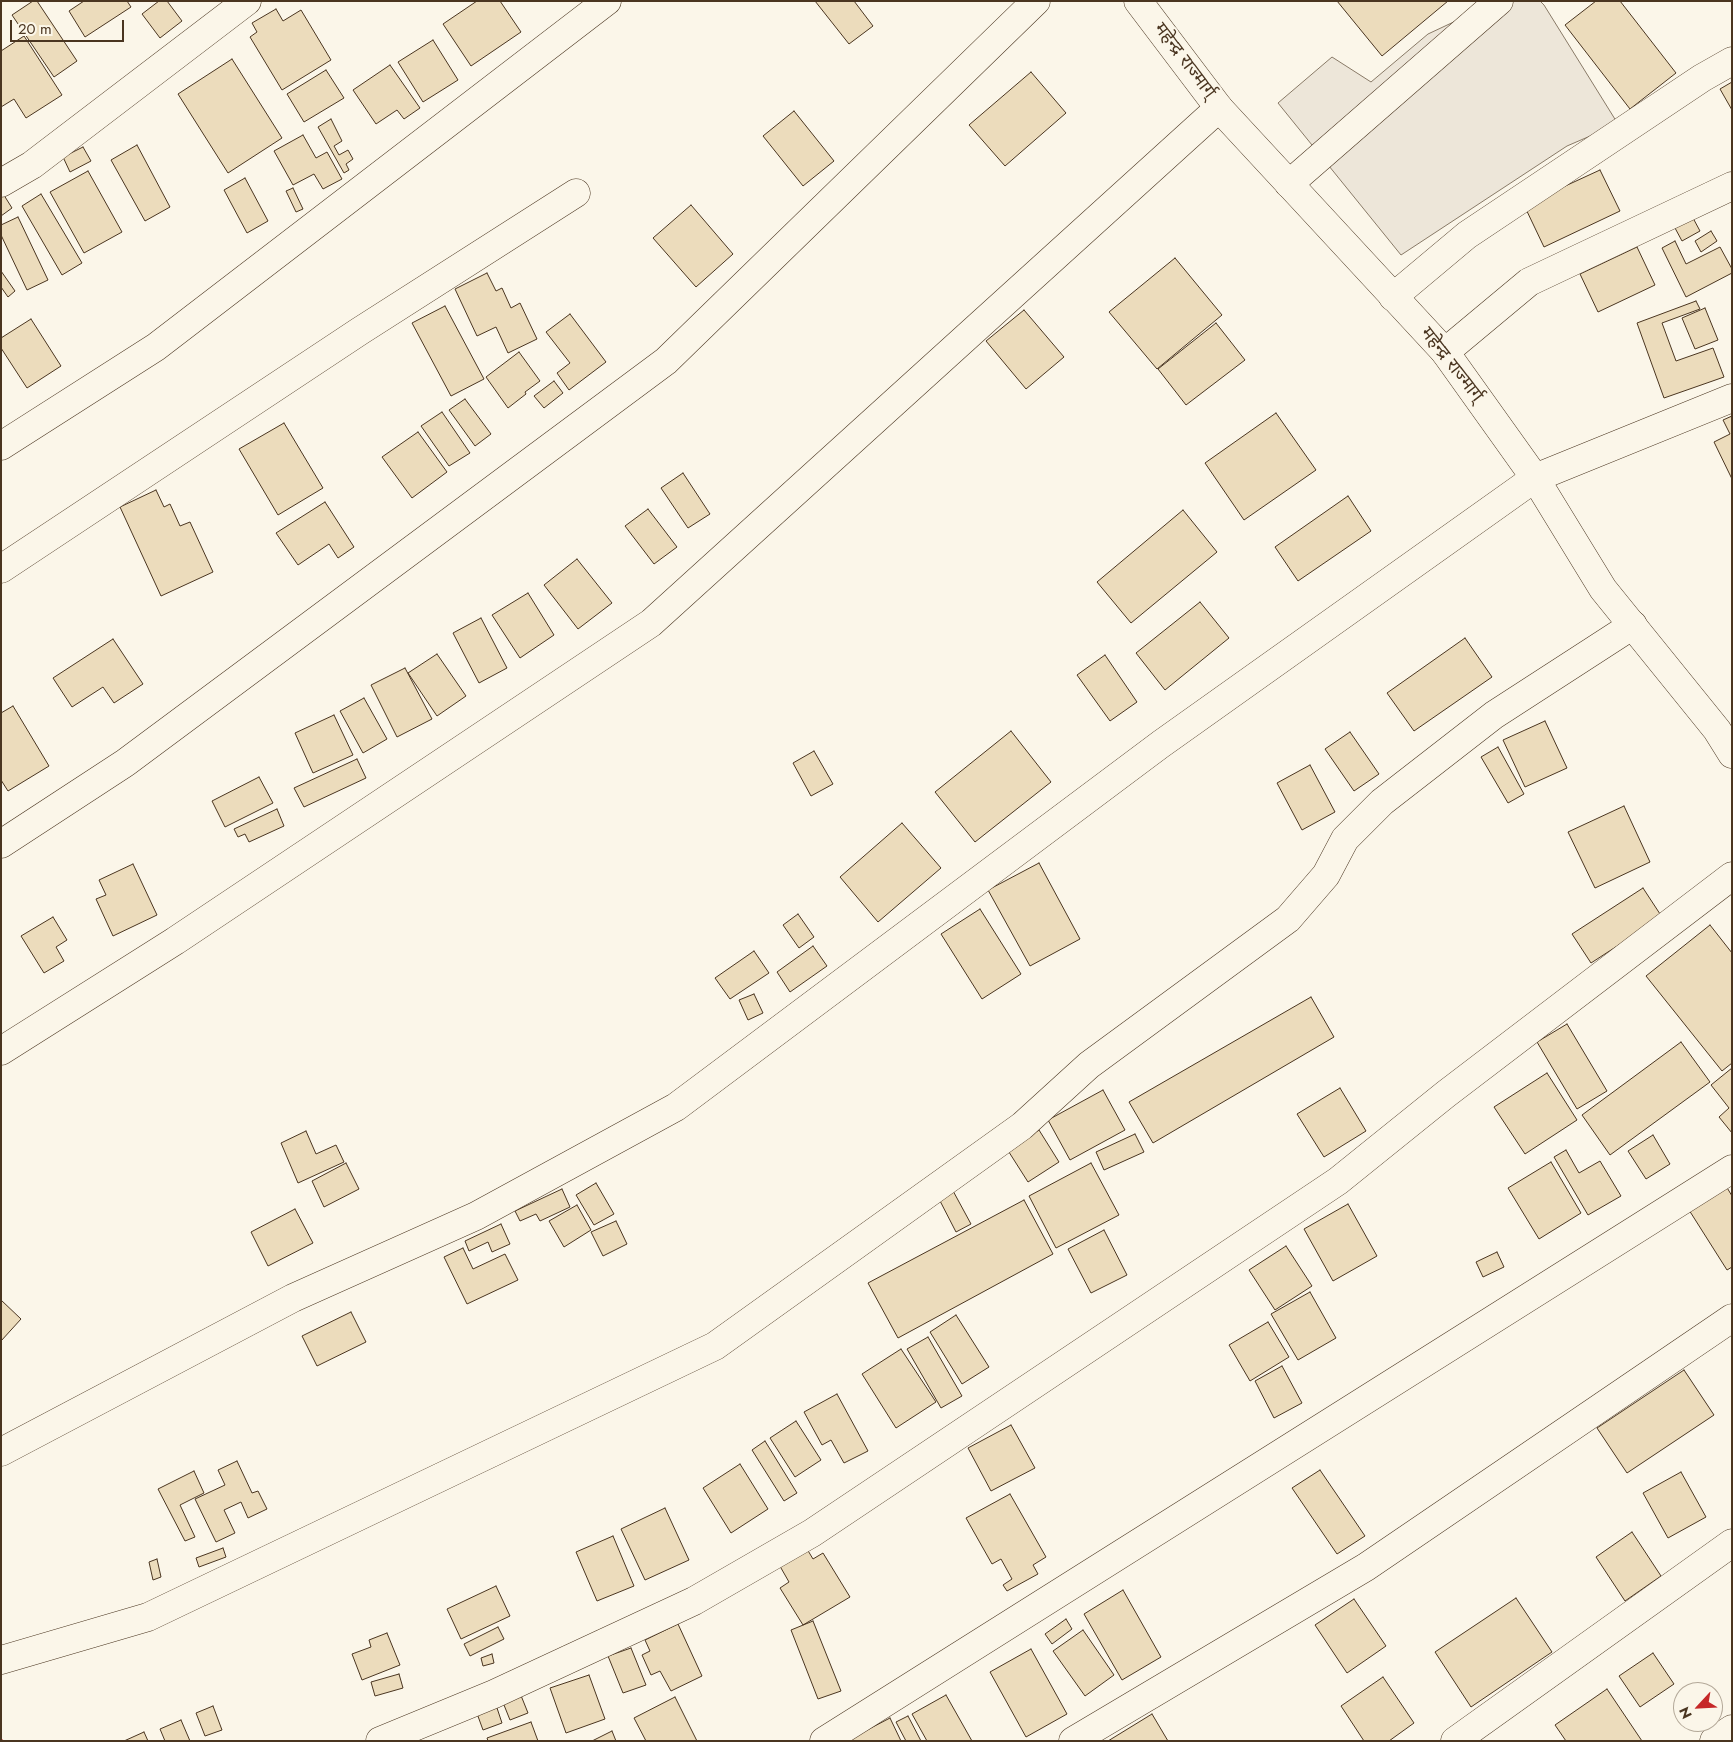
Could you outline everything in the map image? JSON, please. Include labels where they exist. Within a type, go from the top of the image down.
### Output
[{"type":"main road","points":[[1,183],[32,165],[247,1]]},
{"type":"main road","points":[[1,446],[156,347],[607,1]]},
{"type":"main road","points":[[1,844],[125,763],[666,361],[1036,1]]},
{"type":"main road","name":"महेन्द्र राज्मार्ग्","points":[[1138,1],[1219,108],[1445,352],[1535,478],[1603,589],[1724,726],[1732,754]]},
{"type":"main road","points":[[1289,184],[1499,1]]},
{"type":"main road","points":[[1394,297],[1466,235],[1702,78],[1732,61]]},
{"type":"main road","points":[[1,1051],[183,935],[651,623],[1219,108]]},
{"type":"main road","points":[[1445,352],[1529,282],[1732,186]]},
{"type":"main road","points":[[1,569],[360,331],[576,193]]},
{"type":"main road","points":[[1,1452],[293,1298],[476,1216],[676,1107],[1161,744],[1535,478],[1732,398]]},
{"type":"main road","points":[[1,1660],[148,1617],[715,1346],[1022,1126],[1089,1065],[1288,919],[1326,875],[1345,839],[1382,802],[1494,715],[1633,625]]},
{"type":"main road","points":[[380,1741],[494,1694],[694,1601],[812,1533],[1338,1182],[1446,1094],[1732,876]]},
{"type":"main road","points":[[824,1741],[1732,1169]]},
{"type":"main road","points":[[1072,1741],[1366,1567],[1732,1318]]},
{"type":"main road","points":[[1455,1741],[1732,1543]]},
{"type":"main road","points":[[1714,1741],[1732,1729]]},
{"type":"shaded area","points":[[1490,1],[1540,1],[1618,124],[1567,146],[1401,255],[1278,103],[1332,57],[1371,82],[1428,34],[1460,19]]},
{"type":"building","points":[[33,1],[37,1],[77,61],[54,77],[12,15]]},
{"type":"building","points":[[84,1],[127,1],[131,7],[85,37],[69,11]]},
{"type":"building","points":[[159,1],[167,1],[182,21],[160,38],[142,14]]},
{"type":"building","points":[[477,1],[500,1],[521,32],[471,66],[443,24]]},
{"type":"building","points":[[815,1],[854,1],[873,26],[849,44]]},
{"type":"building","points":[[1337,1],[1448,1],[1382,56]]},
{"type":"building","points":[[1596,1],[1620,1],[1676,73],[1630,109],[1565,25]]},
{"type":"building","points":[[276,9],[283,21],[301,10],[331,60],[282,90],[250,37],[257,32],[252,23]]},
{"type":"building","points":[[24,36],[62,95],[26,118],[14,99],[1,107],[1,51]]},
{"type":"building","points":[[433,40],[458,80],[423,102],[398,62]]},
{"type":"building","points":[[232,59],[282,138],[228,173],[178,94]]},
{"type":"building","points":[[390,65],[420,108],[404,119],[397,110],[376,124],[353,90]]},
{"type":"building","points":[[326,70],[344,98],[304,122],[287,94]]},
{"type":"building","points":[[1031,72],[1066,113],[1005,166],[969,125]]},
{"type":"building","points":[[1732,82],[1732,110],[1720,89]]},
{"type":"building","points":[[794,111],[834,161],[803,186],[763,136]]},
{"type":"building","points":[[331,119],[342,141],[334,146],[339,155],[348,150],[353,159],[346,164],[349,170],[344,173],[318,127]]},
{"type":"building","points":[[303,135],[316,158],[327,152],[342,179],[323,189],[314,174],[293,185],[274,151]]},
{"type":"building","points":[[137,145],[170,207],[145,221],[111,160]]},
{"type":"building","points":[[83,147],[91,161],[70,172],[63,157]]},
{"type":"building","points":[[1600,170],[1620,211],[1544,247],[1524,205]]},
{"type":"building","points":[[88,171],[122,232],[84,253],[50,192]]},
{"type":"building","points":[[245,178],[268,221],[247,233],[224,190]]},
{"type":"building","points":[[293,188],[303,209],[296,212],[286,191]]},
{"type":"building","points":[[1,193],[12,208],[1,216]]},
{"type":"building","points":[[41,194],[82,263],[62,275],[22,206]]},
{"type":"building","points":[[691,205],[733,254],[696,287],[653,238]]},
{"type":"building","points":[[18,217],[48,280],[27,290],[1,235],[1,225]]},
{"type":"building","points":[[1693,218],[1700,231],[1682,241],[1675,228]]},
{"type":"building","points":[[1711,231],[1717,241],[1701,252],[1695,241]]},
{"type":"building","points":[[1675,241],[1686,264],[1720,247],[1732,269],[1732,273],[1686,297],[1662,248]]},
{"type":"building","points":[[1637,247],[1655,285],[1598,312],[1580,274]]},
{"type":"building","points":[[1175,258],[1222,315],[1157,369],[1109,312]]},
{"type":"building","points":[[1,271],[15,291],[8,297],[1,287]]},
{"type":"building","points":[[487,273],[496,291],[502,288],[511,308],[520,303],[537,339],[508,353],[496,327],[477,336],[455,289]]},
{"type":"building","points":[[1696,301],[1700,309],[1662,323],[1676,361],[1713,348],[1724,377],[1664,398],[1637,323]]},
{"type":"building","points":[[445,306],[484,379],[451,396],[412,323]]},
{"type":"building","points":[[1705,308],[1718,340],[1695,349],[1682,318]]},
{"type":"building","points":[[1024,310],[1064,357],[1026,389],[986,341]]},
{"type":"building","points":[[570,314],[606,362],[569,390],[557,373],[570,363],[546,332]]},
{"type":"building","points":[[31,319],[61,366],[27,388],[1,348],[1,338]]},
{"type":"building","points":[[1216,323],[1245,360],[1186,405],[1158,369]]},
{"type":"building","points":[[519,352],[540,381],[508,408],[486,377]]},
{"type":"building","points":[[554,381],[563,393],[544,408],[534,396]]},
{"type":"building","points":[[465,399],[491,434],[475,446],[449,410]]},
{"type":"building","points":[[442,412],[470,453],[449,466],[421,426]]},
{"type":"building","points":[[1276,413],[1316,470],[1244,520],[1205,463]]},
{"type":"building","points":[[1732,416],[1732,479],[1714,442],[1730,434],[1723,420]]},
{"type":"building","points":[[284,423],[323,488],[278,515],[239,449]]},
{"type":"building","points":[[418,432],[447,472],[412,498],[382,457]]},
{"type":"building","points":[[683,473],[710,514],[688,528],[661,488]]},
{"type":"building","points":[[156,490],[164,507],[170,504],[180,526],[190,522],[213,572],[161,596],[120,507]]},
{"type":"building","points":[[1348,496],[1371,531],[1298,581],[1275,547]]},
{"type":"building","points":[[325,502],[354,547],[338,558],[329,544],[298,565],[276,533]]},
{"type":"building","points":[[648,509],[677,547],[654,564],[625,526]]},
{"type":"building","points":[[1183,510],[1217,552],[1131,623],[1097,582]]},
{"type":"building","points":[[577,559],[612,603],[578,629],[544,585]]},
{"type":"building","points":[[528,593],[554,635],[520,658],[492,615]]},
{"type":"building","points":[[1200,602],[1229,638],[1165,690],[1136,653]]},
{"type":"building","points":[[481,618],[507,668],[479,683],[453,633]]},
{"type":"building","points":[[1465,638],[1492,677],[1414,731],[1387,693]]},
{"type":"building","points":[[113,639],[143,684],[114,703],[103,687],[72,707],[53,678]]},
{"type":"building","points":[[437,654],[466,696],[437,716],[408,673]]},
{"type":"building","points":[[1105,655],[1137,702],[1110,721],[1077,675]]},
{"type":"building","points":[[405,668],[432,719],[397,737],[371,685]]},
{"type":"building","points":[[364,698],[387,739],[363,753],[340,711]]},
{"type":"building","points":[[13,706],[49,766],[8,791],[1,780],[1,713]]},
{"type":"building","points":[[334,715],[353,755],[313,773],[295,733]]},
{"type":"building","points":[[1545,721],[1567,768],[1525,787],[1503,740]]},
{"type":"building","points":[[1011,731],[1051,782],[975,842],[935,792]]},
{"type":"building","points":[[1350,732],[1379,774],[1354,791],[1325,749]]},
{"type":"building","points":[[1498,747],[1524,794],[1508,803],[1481,757]]},
{"type":"building","points":[[814,751],[833,784],[811,796],[793,763]]},
{"type":"building","points":[[357,759],[366,778],[304,807],[294,788]]},
{"type":"building","points":[[1310,765],[1335,812],[1302,830],[1277,783]]},
{"type":"building","points":[[259,777],[273,803],[225,827],[212,801]]},
{"type":"building","points":[[1624,806],[1650,862],[1595,888],[1568,832]]},
{"type":"building","points":[[277,809],[284,826],[249,842],[245,834],[238,837],[234,829]]},
{"type":"building","points":[[902,823],[941,868],[878,922],[840,877]]},
{"type":"building","points":[[1039,863],[1080,939],[1030,966],[988,890]]},
{"type":"building","points":[[133,864],[157,915],[113,936],[96,899],[106,895],[99,880]]},
{"type":"building","points":[[1643,888],[1662,917],[1591,963],[1572,934]]},
{"type":"building","points":[[980,909],[1021,974],[982,999],[941,934]]},
{"type":"building","points":[[798,914],[814,937],[799,948],[783,925]]},
{"type":"building","points":[[53,917],[67,940],[56,947],[64,961],[44,973],[21,936]]},
{"type":"building","points":[[1710,925],[1732,953],[1732,1063],[1722,1071],[1646,976]]},
{"type":"building","points":[[813,946],[827,966],[790,992],[777,972]]},
{"type":"building","points":[[754,951],[769,973],[730,999],[715,978]]},
{"type":"building","points":[[754,994],[763,1013],[748,1020],[739,1000]]},
{"type":"building","points":[[1311,997],[1334,1037],[1153,1143],[1129,1102]]},
{"type":"building","points":[[1567,1024],[1607,1091],[1577,1109],[1537,1042]]},
{"type":"building","points":[[1681,1042],[1710,1082],[1610,1155],[1582,1115]]},
{"type":"building","points":[[1732,1068],[1732,1133],[1719,1117],[1729,1108],[1711,1085]]},
{"type":"building","points":[[1547,1073],[1577,1120],[1525,1154],[1494,1107]]},
{"type":"building","points":[[1340,1088],[1366,1131],[1324,1157],[1297,1114]]},
{"type":"building","points":[[1103,1090],[1125,1130],[1070,1160],[1048,1120]]},
{"type":"building","points":[[1039,1130],[1059,1162],[1028,1182],[1007,1149]]},
{"type":"building","points":[[306,1131],[316,1154],[336,1145],[344,1162],[298,1183],[281,1143]]},
{"type":"building","points":[[1135,1134],[1144,1152],[1104,1170],[1096,1152]]},
{"type":"building","points":[[1653,1135],[1670,1164],[1646,1179],[1628,1151]]},
{"type":"building","points":[[1566,1150],[1579,1173],[1600,1161],[1621,1196],[1588,1215],[1554,1157]]},
{"type":"building","points":[[1551,1162],[1581,1213],[1539,1239],[1508,1188]]},
{"type":"building","points":[[346,1163],[359,1189],[324,1207],[312,1181]]},
{"type":"building","points":[[1091,1163],[1119,1215],[1056,1248],[1029,1196]]},
{"type":"building","points":[[596,1183],[614,1214],[594,1225],[576,1195]]},
{"type":"building","points":[[1726,1186],[1732,1196],[1732,1267],[1727,1270],[1689,1210]]},
{"type":"building","points":[[562,1189],[570,1207],[540,1221],[536,1214],[520,1221],[515,1211]]},
{"type":"building","points":[[952,1189],[971,1224],[956,1232],[938,1197]]},
{"type":"building","points":[[1024,1200],[1053,1254],[898,1338],[868,1283]]},
{"type":"building","points":[[1348,1204],[1377,1256],[1333,1281],[1304,1229]]},
{"type":"building","points":[[577,1205],[591,1230],[564,1247],[549,1221]]},
{"type":"building","points":[[295,1209],[313,1243],[268,1266],[251,1232]]},
{"type":"building","points":[[616,1221],[627,1244],[603,1256],[591,1232]]},
{"type":"building","points":[[501,1224],[510,1244],[492,1252],[488,1242],[469,1251],[465,1241]]},
{"type":"building","points":[[1104,1230],[1127,1275],[1091,1293],[1068,1249]]},
{"type":"building","points":[[1286,1246],[1312,1286],[1275,1310],[1249,1270]]},
{"type":"building","points":[[463,1248],[473,1269],[505,1254],[518,1280],[467,1304],[444,1257]]},
{"type":"building","points":[[1497,1252],[1504,1267],[1483,1277],[1476,1262]]},
{"type":"building","points":[[1310,1292],[1336,1338],[1298,1360],[1271,1314]]},
{"type":"building","points":[[1,1300],[21,1319],[1,1341]]},
{"type":"building","points":[[351,1312],[366,1342],[317,1366],[302,1336]]},
{"type":"building","points":[[956,1315],[989,1367],[962,1384],[930,1332]]},
{"type":"building","points":[[1268,1322],[1289,1357],[1250,1381],[1229,1345]]},
{"type":"building","points":[[928,1337],[962,1396],[941,1408],[907,1349]]},
{"type":"building","points":[[901,1349],[936,1402],[896,1428],[862,1374]]},
{"type":"building","points":[[1282,1366],[1302,1403],[1274,1418],[1255,1381]]},
{"type":"building","points":[[1684,1370],[1714,1415],[1627,1473],[1597,1428]]},
{"type":"building","points":[[837,1394],[868,1451],[844,1463],[831,1440],[822,1445],[804,1412]]},
{"type":"building","points":[[796,1421],[821,1460],[795,1477],[770,1438]]},
{"type":"building","points":[[1011,1425],[1035,1468],[991,1491],[968,1448]]},
{"type":"building","points":[[765,1441],[797,1493],[784,1501],[752,1450]]},
{"type":"building","points":[[237,1461],[252,1493],[258,1491],[267,1509],[248,1518],[241,1502],[224,1510],[235,1533],[216,1542],[195,1499],[225,1485],[218,1470]]},
{"type":"building","points":[[740,1464],[768,1509],[731,1533],[703,1488]]},
{"type":"building","points":[[1320,1470],[1365,1536],[1337,1554],[1292,1488]]},
{"type":"building","points":[[194,1471],[204,1493],[180,1505],[195,1537],[185,1541],[158,1489]]},
{"type":"building","points":[[1681,1472],[1706,1517],[1668,1538],[1643,1493]]},
{"type":"building","points":[[1010,1494],[1046,1557],[1033,1565],[1038,1574],[1007,1591],[1003,1585],[1012,1579],[1001,1559],[992,1564],[966,1518]]},
{"type":"building","points":[[665,1508],[689,1560],[645,1580],[621,1529]]},
{"type":"building","points":[[1632,1532],[1661,1576],[1625,1601],[1596,1557]]},
{"type":"building","points":[[613,1536],[634,1586],[597,1601],[576,1552]]},
{"type":"building","points":[[804,1544],[813,1559],[823,1553],[850,1597],[803,1625],[780,1588],[789,1582],[777,1561]]},
{"type":"building","points":[[223,1548],[226,1557],[199,1567],[196,1558]]},
{"type":"building","points":[[157,1559],[161,1577],[153,1580],[149,1562]]},
{"type":"building","points":[[496,1586],[510,1616],[461,1639],[447,1609]]},
{"type":"building","points":[[1123,1590],[1161,1657],[1122,1680],[1084,1614]]},
{"type":"building","points":[[1516,1598],[1552,1652],[1471,1707],[1435,1652]]},
{"type":"building","points":[[1354,1599],[1386,1646],[1347,1673],[1315,1625]]},
{"type":"building","points":[[1066,1619],[1072,1629],[1052,1644],[1045,1634]]},
{"type":"building","points":[[813,1621],[841,1691],[818,1699],[791,1630]]},
{"type":"building","points":[[678,1624],[702,1676],[671,1691],[660,1671],[651,1675],[642,1655],[650,1651],[645,1640]]},
{"type":"building","points":[[498,1627],[504,1639],[470,1656],[464,1644]]},
{"type":"building","points":[[1083,1630],[1114,1675],[1085,1696],[1053,1651]]},
{"type":"building","points":[[387,1633],[400,1665],[362,1680],[352,1654],[371,1647],[369,1640]]},
{"type":"building","points":[[631,1648],[646,1685],[623,1693],[608,1656]]},
{"type":"building","points":[[1031,1649],[1067,1714],[1026,1737],[990,1672]]},
{"type":"building","points":[[1653,1653],[1673,1685],[1640,1707],[1619,1676]]},
{"type":"building","points":[[492,1654],[494,1663],[483,1666],[481,1658]]},
{"type":"building","points":[[399,1674],[403,1688],[375,1696],[371,1682]]},
{"type":"building","points":[[589,1675],[605,1719],[566,1733],[550,1688]]},
{"type":"building","points":[[1383,1677],[1414,1723],[1389,1741],[1364,1741],[1341,1706]]},
{"type":"building","points":[[1607,1689],[1642,1741],[1566,1741],[1555,1725]]},
{"type":"building","points":[[520,1693],[528,1713],[510,1720],[502,1700]]},
{"type":"building","points":[[946,1695],[972,1741],[927,1741],[912,1714]]},
{"type":"building","points":[[675,1697],[697,1741],[646,1741],[634,1718]]},
{"type":"building","points":[[495,1702],[502,1723],[483,1730],[475,1708]]},
{"type":"building","points":[[213,1706],[222,1730],[205,1736],[196,1713]]},
{"type":"building","points":[[1152,1714],[1168,1741],[1108,1741]]},
{"type":"building","points":[[908,1716],[921,1741],[906,1741],[896,1722]]},
{"type":"building","points":[[890,1718],[901,1741],[846,1741]]},
{"type":"building","points":[[181,1720],[190,1741],[165,1741],[160,1729]]},
{"type":"building","points":[[531,1722],[538,1741],[488,1741],[487,1738]]},
{"type":"building","points":[[612,1731],[616,1741],[592,1741]]},
{"type":"building","points":[[144,1732],[148,1741],[124,1741]]}]
